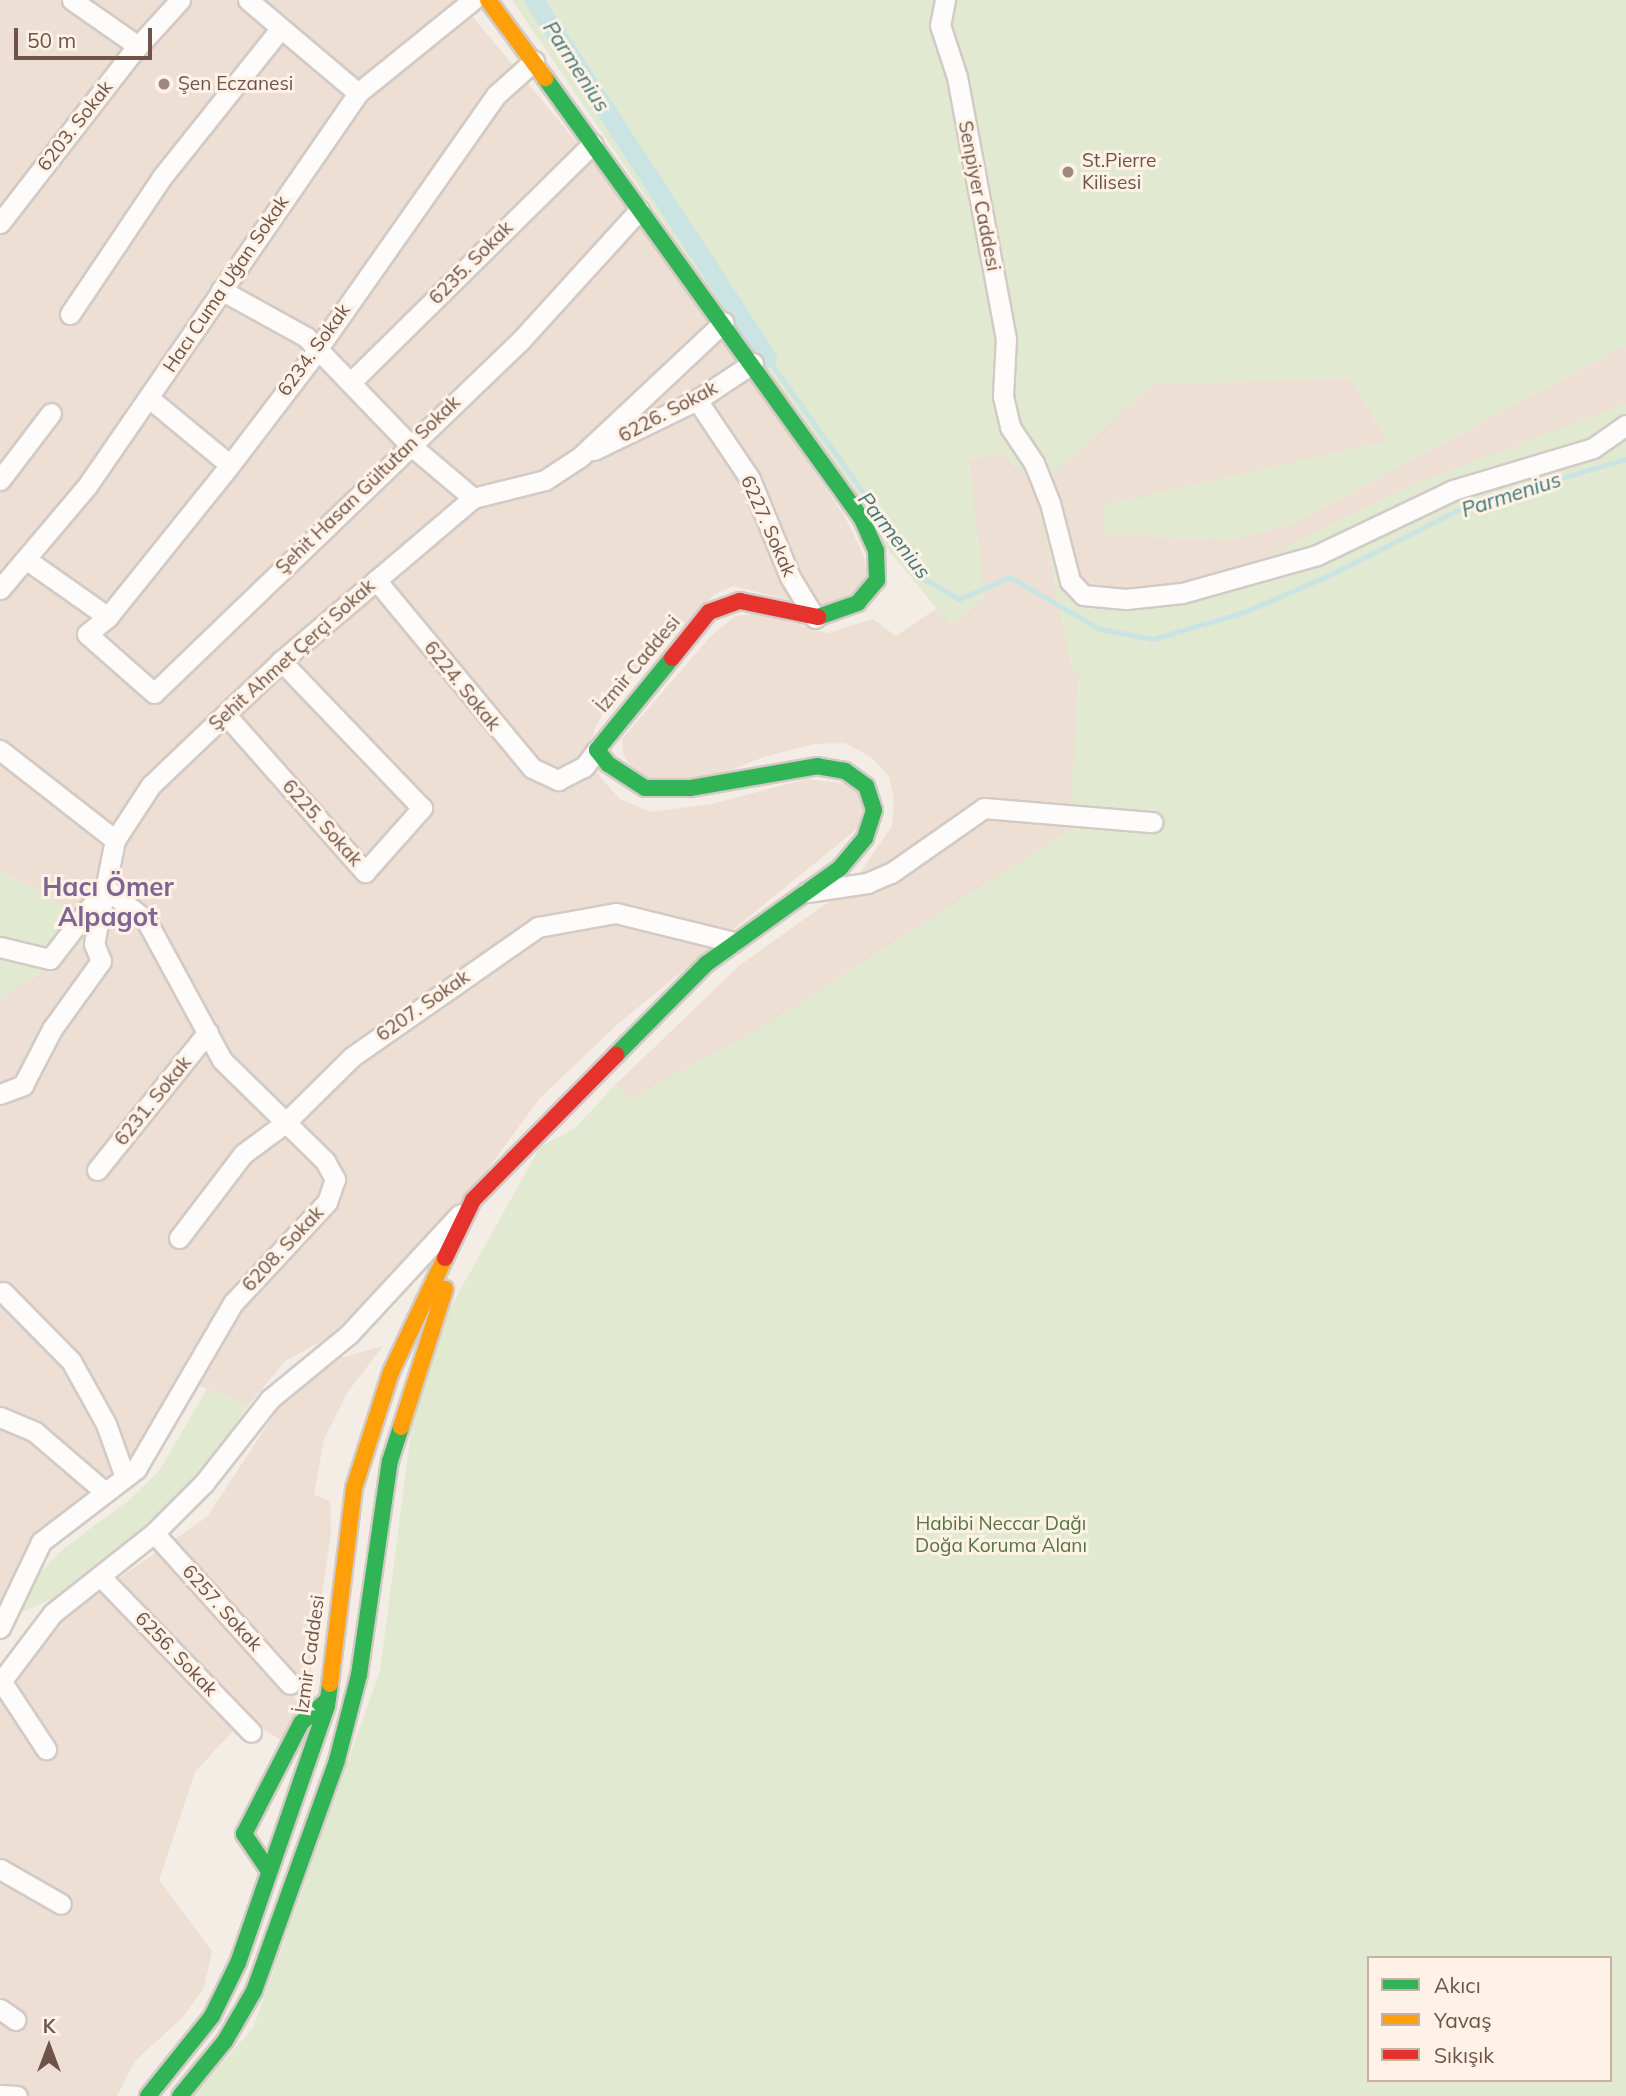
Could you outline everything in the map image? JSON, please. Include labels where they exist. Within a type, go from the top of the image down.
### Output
[{"type":"street","points":[[72,0],[138,46]]},
{"type":"street","name":"6203. Sokak","points":[[0,223],[138,46],[180,0]]},
{"type":"street","points":[[248,0],[358,93]]},
{"type":"street","name":"Hacı Cuma Uğan Sokak","points":[[0,589],[27,560],[149,398],[358,93],[473,0]]},
{"type":"street","points":[[488,0],[724,322],[862,520],[876,551],[877,580],[867,595],[815,618]]},
{"type":"street","name":"Senpiyer Caddesi","points":[[945,0],[940,25],[957,77],[1006,338],[1003,396],[1010,427],[1034,463],[1050,503],[1070,582],[1083,595],[1126,599],[1182,593],[1317,555],[1453,490],[1593,448],[1626,425]]},
{"type":"street","points":[[70,314],[162,177],[280,29]]},
{"type":"street","name":"6234. Sokak","points":[[87,634],[108,617],[230,465],[496,95],[534,61]]},
{"type":"street","name":"6235. Sokak","points":[[351,382],[592,145]]},
{"type":"street","name":"Şehit Hasan Gültutan Sokak","points":[[87,634],[154,693],[409,444],[520,341],[639,209]]},
{"type":"street","points":[[221,290],[317,346],[409,444],[473,498]]},
{"type":"street","name":"Şehit Ahmet Çerçi Sokak","points":[[0,1094],[23,1085],[52,1029],[101,961],[94,944],[115,840],[151,785],[281,661],[473,498],[545,480],[580,457],[724,322]]},
{"type":"street","name":"6226. Sokak","points":[[580,457],[697,400],[753,363]]},
{"type":"street","points":[[149,398],[230,465]]},
{"type":"street","name":"6227. Sokak","points":[[697,400],[750,479],[790,577],[815,618]]},
{"type":"street","points":[[0,480],[51,413]]},
{"type":"street","points":[[27,560],[108,617]]},
{"type":"street","name":"6224. Sokak","points":[[376,580],[532,768],[558,780],[584,766],[597,750]]},
{"type":"street","name":"İzmir Caddesi","points":[[148,2096],[223,1997],[269,1871],[327,1700],[354,1488],[391,1372],[473,1200],[629,1040],[733,942],[840,868],[865,838],[874,810],[866,786],[845,771],[818,766],[690,788],[645,788],[608,764],[597,750],[709,612],[740,601],[815,618]]},
{"type":"street","name":"6225. Sokak","points":[[226,715],[365,872],[422,808],[281,661]]},
{"type":"street","points":[[0,750],[115,840]]},
{"type":"street","points":[[804,893],[867,883],[891,873],[984,807],[1152,822]]},
{"type":"street","points":[[0,947],[50,959],[106,888]]},
{"type":"street","name":"6208. Sokak","points":[[0,1628],[41,1542],[125,1477],[157,1436],[233,1303],[327,1202],[335,1179],[325,1161],[222,1060],[146,920],[106,888]]},
{"type":"street","name":"6207. Sokak","points":[[179,1238],[243,1154],[285,1123],[353,1056],[538,927],[616,913],[733,942]]},
{"type":"street","name":"6231. Sokak","points":[[97,1170],[208,1032]]},
{"type":"street","points":[[46,1749],[1,1680],[53,1613],[154,1533],[204,1483],[270,1399],[349,1334],[473,1200]]},
{"type":"street","name":"İzmir Caddesi","points":[[180,2096],[225,2041],[254,1990],[337,1760],[359,1675],[380,1508],[399,1421],[473,1200]]},
{"type":"street","points":[[1,1292],[71,1361],[106,1424],[125,1477]]},
{"type":"street","points":[[0,1416],[36,1432],[106,1492]]},
{"type":"street","name":"6257. Sokak","points":[[154,1533],[290,1684]]},
{"type":"street","name":"6256. Sokak","points":[[100,1576],[251,1732]]},
{"type":"street","points":[[269,1871],[244,1834],[301,1723],[327,1700]]},
{"type":"street","points":[[0,1869],[61,1904]]},
{"type":"street","points":[[0,2095],[17,2096]]},
{"type":"shaded area","points":[[0,0],[459,0],[664,248],[845,517],[864,556],[867,578],[856,596],[821,608],[733,586],[714,595],[613,695],[594,730],[592,758],[601,778],[620,799],[650,812],[711,804],[807,779],[852,784],[865,796],[859,827],[619,1023],[540,1098],[465,1200],[335,1334],[285,1361],[248,1406],[200,1386],[144,1454],[37,1541],[0,1633],[0,999],[106,930],[0,871]]},
{"type":"shaded area","points":[[1626,345],[1626,404],[1310,550],[1102,602],[1082,593],[1052,474],[1153,384],[1351,378],[1387,441],[1105,534],[1230,540],[1290,525]]},
{"type":"shaded area","points":[[1005,453],[1032,474],[1073,670],[1261,616],[1184,873],[640,1112],[616,1084],[740,965],[851,886],[892,826],[894,800],[889,776],[871,757],[845,743],[814,744],[764,757],[692,785],[643,782],[624,756],[622,739],[711,636],[735,616],[759,613],[827,633],[873,619],[896,636],[937,608],[950,625],[969,459]]},
{"type":"shaded area","points":[[383,1346],[347,1393],[324,1439],[314,1495],[330,1501],[331,1533],[307,1698],[289,1745],[245,1718],[195,1772],[159,1880],[212,1951],[204,1988],[183,2017],[135,2061],[117,2096],[0,2096],[0,1678],[83,1603],[207,1517],[287,1395],[323,1363]]},
{"type":"green space","name":"Habibi Neccar Dağı Doğa Koruma Alanı","points":[[512,0],[1626,0],[1626,345],[1290,525],[1230,540],[1104,534],[1103,505],[1387,441],[1351,378],[1153,384],[1052,475],[1082,592],[1103,602],[1238,570],[1419,482],[1626,404],[1626,2096],[193,2096],[253,2028],[380,1671],[420,1362],[540,1147],[575,1128],[616,1084],[629,1099],[757,1030],[1069,830],[1079,669],[1072,670],[1032,474],[1013,467],[1005,453],[969,459],[985,599],[950,625],[872,530]]},
{"type":"green space","points":[[0,871],[106,930],[0,999]]},
{"type":"green space","points":[[207,1389],[248,1406],[191,1486],[152,1529],[53,1599],[21,1612],[38,1574],[63,1549],[130,1499],[159,1471]]},
{"type":"waterway","name":"Parmenius","points":[[534,0],[767,358]]},
{"type":"waterway","name":"Parmenius","points":[[767,358],[926,580],[959,599],[1010,577],[1099,629],[1153,639],[1244,612],[1323,578],[1470,504],[1626,459]]},
{"type":"traffic: fast","points":[[545,78],[862,519],[876,551],[877,580],[858,603],[818,617]]},
{"type":"traffic: fast","points":[[616,1055],[706,964],[840,868],[865,838],[874,810],[866,786],[845,771],[818,766],[690,788],[645,788],[608,764],[597,750],[672,658]]},
{"type":"traffic: fast","points":[[180,2096],[225,2041],[254,1991],[337,1760],[359,1675],[390,1461],[401,1427]]},
{"type":"traffic: fast","points":[[148,2096],[212,2016],[238,1963],[327,1706],[330,1684]]},
{"type":"traffic: fast","points":[[269,1871],[244,1834],[301,1723],[327,1700]]},
{"type":"traffic: slow","points":[[488,0],[545,78]]},
{"type":"traffic: slow","points":[[330,1684],[354,1488],[391,1372],[445,1258]]},
{"type":"traffic: slow","points":[[401,1427],[445,1289]]},
{"type":"traffic: jam","points":[[672,658],[709,612],[740,601],[818,617]]},
{"type":"traffic: jam","points":[[445,1258],[473,1200],[616,1055]]},
{"type":"place","name":"Şen Eczanesi","points":[[164,84]]},
{"type":"place","name":"St.Pierre Kilisesi","points":[[1068,172]]},
{"type":"district","name":"Hacı Ömer Alpagot","points":[[108,902]]}]
